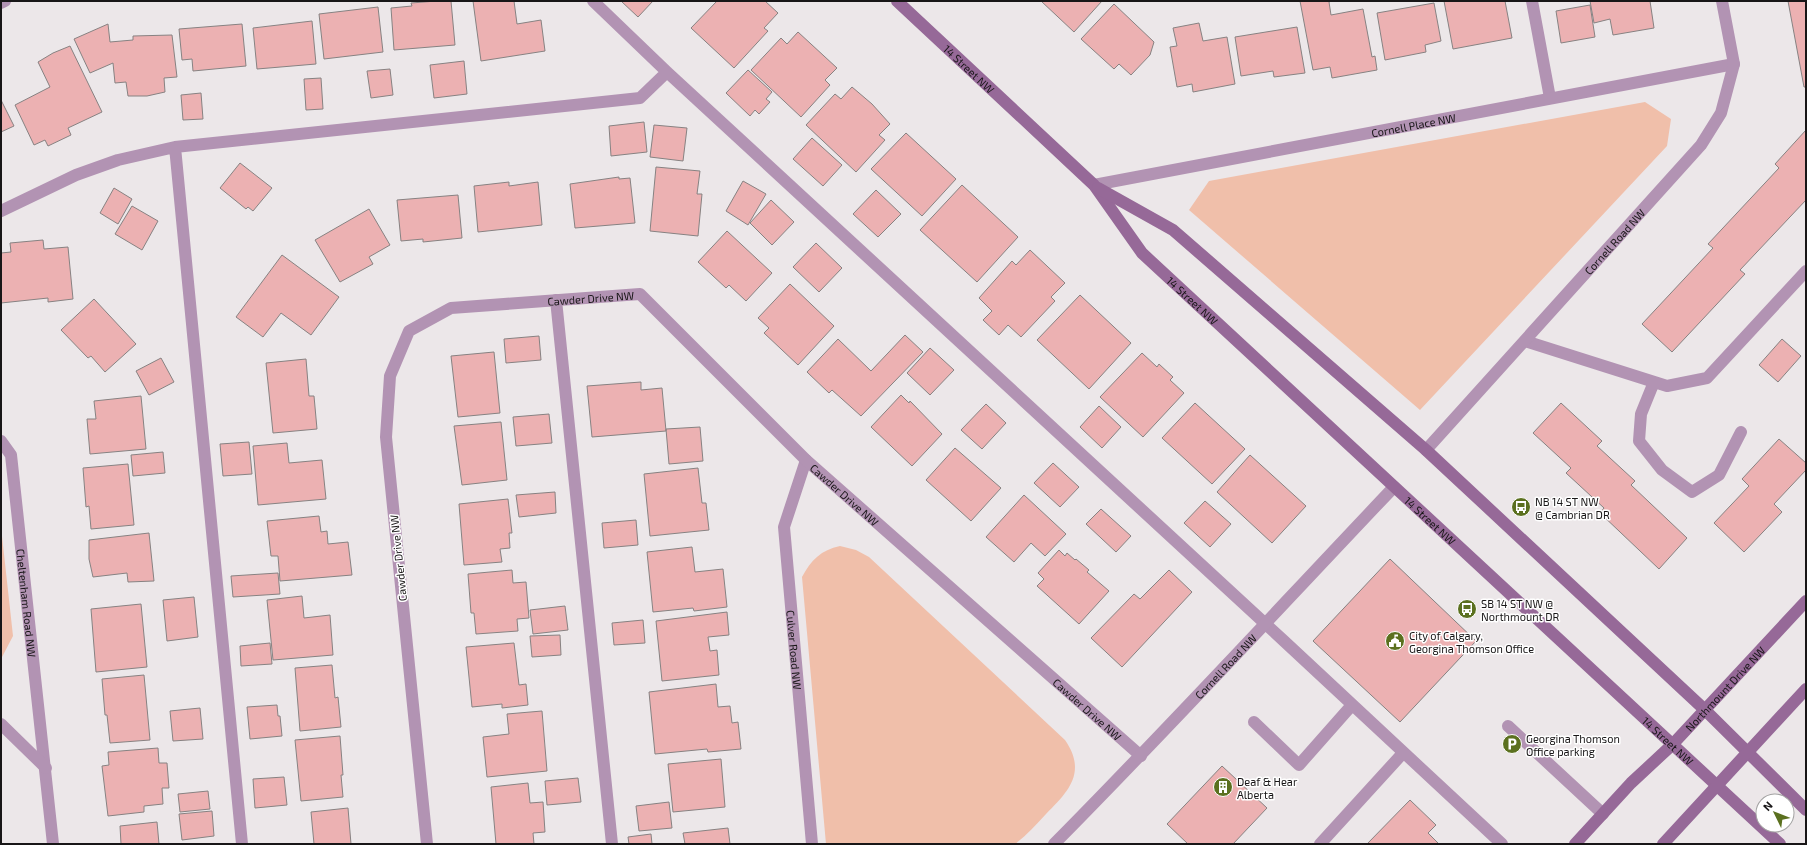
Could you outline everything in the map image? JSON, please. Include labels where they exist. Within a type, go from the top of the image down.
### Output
[{"type":"main road","name":"14 Street NW","points":[[897,1],[1094,185],[1142,253],[1780,844]]},
{"type":"main road","name":"14 Street NW","points":[[1094,185],[1173,230],[1426,450],[1705,710],[1806,810]]},
{"type":"main road","name":"Northmount Drive NW","points":[[1575,844],[1631,783],[1673,744],[1806,601]]},
{"type":"main road","points":[[1663,844],[1806,689]]},
{"type":"street","points":[[1,3],[5,1]]},
{"type":"street","points":[[593,1],[667,72],[1264,622],[1352,706],[1502,844]]},
{"type":"street","points":[[1532,1],[1550,98]]},
{"type":"street","name":"Cornell Road NW","points":[[1426,450],[1701,145],[1721,112],[1734,64],[1722,1]]},
{"type":"street","name":"Cornell Place NW","points":[[1094,185],[1734,64]]},
{"type":"street","points":[[1,211],[76,175],[118,160],[174,147],[640,98],[667,72]]},
{"type":"street","points":[[174,147],[242,844]]},
{"type":"street","points":[[1525,341],[1667,386],[1707,378],[1806,271]]},
{"type":"street","name":"Cawder Drive NW","points":[[427,844],[386,437],[390,376],[409,331],[451,308],[640,294],[806,460],[1141,756]]},
{"type":"street","points":[[556,300],[612,844]]},
{"type":"street","points":[[1654,382],[1641,414],[1639,441],[1662,470],[1692,492],[1719,474],[1741,432]]},
{"type":"street","name":"Cheltenham Road NW","points":[[1,441],[11,455],[53,844]]},
{"type":"street","name":"Culver Road NW","points":[[806,460],[784,527],[812,844]]},
{"type":"street","name":"Cornell Road NW","points":[[1054,844],[1141,756],[1264,622],[1394,487]]},
{"type":"street","points":[[1254,722],[1299,765],[1352,706]]},
{"type":"street","points":[[1,724],[46,768]]},
{"type":"street","points":[[1508,726],[1603,814]]},
{"type":"street","points":[[1320,844],[1403,753]]},
{"type":"shaded area","points":[[1645,102],[1671,119],[1667,146],[1420,410],[1189,210],[1209,181]]},
{"type":"shaded area","points":[[1,527],[13,636],[1,659]]},
{"type":"shaded area","points":[[840,546],[856,550],[869,557],[1065,740],[1075,762],[1075,771],[1068,789],[1031,830],[1015,844],[826,844],[802,577],[817,557],[827,550]]},
{"type":"building","points":[[451,1],[455,45],[394,50],[391,8],[412,6],[411,3]]},
{"type":"building","points":[[473,1],[514,1],[517,24],[541,20],[545,51],[481,61]]},
{"type":"building","points":[[621,1],[653,1],[638,17]]},
{"type":"building","points":[[717,1],[765,1],[778,13],[764,28],[768,31],[734,68],[691,28]]},
{"type":"building","points":[[1041,1],[1102,1],[1074,32]]},
{"type":"building","points":[[1300,1],[1332,1],[1329,2],[1331,15],[1363,9],[1372,57],[1375,56],[1377,70],[1332,78],[1330,67],[1313,70]]},
{"type":"building","points":[[1444,1],[1505,1],[1512,38],[1453,49]]},
{"type":"building","points":[[1590,1],[1650,1],[1654,28],[1613,35],[1610,19],[1594,23]]},
{"type":"building","points":[[1788,1],[1806,1],[1806,87],[1804,87]]},
{"type":"building","points":[[1434,3],[1441,41],[1425,45],[1426,52],[1385,60],[1377,13]]},
{"type":"building","points":[[1114,4],[1154,42],[1150,55],[1131,75],[1119,64],[1114,69],[1081,39]]},
{"type":"building","points":[[1590,5],[1595,37],[1561,43],[1556,11]]},
{"type":"building","points":[[378,7],[383,52],[324,59],[319,14]]},
{"type":"building","points":[[312,21],[316,64],[257,69],[253,28]]},
{"type":"building","points":[[1199,23],[1203,41],[1227,37],[1235,84],[1193,92],[1192,84],[1177,87],[1170,47],[1177,46],[1173,28]]},
{"type":"building","points":[[108,24],[110,42],[133,40],[133,36],[172,35],[177,77],[164,78],[165,92],[147,96],[128,96],[126,82],[115,83],[113,63],[90,73],[74,39]]},
{"type":"building","points":[[242,24],[246,66],[193,71],[192,59],[182,60],[179,29]]},
{"type":"building","points":[[1297,27],[1305,73],[1274,77],[1273,71],[1241,76],[1235,37]]},
{"type":"building","points":[[798,32],[837,68],[825,80],[830,85],[801,117],[751,70],[781,38],[787,44]]},
{"type":"building","points":[[70,46],[102,112],[68,128],[71,135],[48,146],[45,140],[34,145],[15,105],[50,87],[38,62],[53,53]]},
{"type":"building","points":[[464,61],[467,94],[434,98],[430,65]]},
{"type":"building","points":[[390,69],[393,95],[371,98],[367,71]]},
{"type":"building","points":[[748,70],[772,92],[766,99],[770,102],[759,114],[755,110],[750,116],[726,93]]},
{"type":"building","points":[[321,78],[323,109],[306,110],[304,79]]},
{"type":"building","points":[[852,87],[872,104],[890,124],[879,135],[885,140],[856,172],[806,125],[835,94],[841,99]]},
{"type":"building","points":[[201,93],[203,119],[183,120],[181,95]]},
{"type":"building","points":[[1,100],[14,126],[1,132]]},
{"type":"building","points":[[644,122],[647,152],[611,156],[609,126]]},
{"type":"building","points":[[654,125],[687,128],[683,161],[650,157]]},
{"type":"building","points":[[1806,130],[1806,200],[1740,270],[1745,274],[1672,352],[1642,324],[1713,248],[1708,244],[1779,168],[1775,164]]},
{"type":"building","points":[[906,133],[956,179],[922,216],[871,169]]},
{"type":"building","points":[[812,138],[842,165],[823,186],[793,159]]},
{"type":"building","points":[[240,163],[272,188],[253,211],[248,207],[246,209],[220,188]]},
{"type":"building","points":[[656,167],[700,171],[697,194],[702,194],[698,236],[650,231]]},
{"type":"building","points":[[619,177],[619,179],[630,178],[635,223],[575,228],[570,184]]},
{"type":"building","points":[[743,181],[766,194],[748,225],[726,211]]},
{"type":"building","points":[[509,182],[509,186],[538,182],[542,225],[478,232],[474,186]]},
{"type":"building","points":[[962,185],[1018,237],[977,282],[920,230]]},
{"type":"building","points":[[114,188],[132,199],[118,224],[100,213]]},
{"type":"building","points":[[876,190],[901,214],[878,237],[853,214]]},
{"type":"building","points":[[458,195],[462,238],[423,242],[423,239],[401,241],[397,200]]},
{"type":"building","points":[[771,200],[794,222],[772,245],[750,223]]},
{"type":"building","points":[[132,206],[158,221],[142,250],[115,234]]},
{"type":"building","points":[[369,209],[390,245],[369,257],[373,264],[340,282],[315,240]]},
{"type":"building","points":[[727,231],[772,273],[746,301],[729,285],[726,288],[698,262]]},
{"type":"building","points":[[43,240],[44,249],[68,247],[73,299],[48,302],[48,298],[1,303],[1,253],[11,252],[10,243]]},
{"type":"building","points":[[816,243],[842,268],[819,292],[793,267]]},
{"type":"building","points":[[1030,250],[1065,283],[1051,297],[1055,301],[1021,337],[1008,325],[999,335],[983,320],[992,311],[979,298],[1012,261],[1016,265]]},
{"type":"building","points":[[282,255],[339,297],[311,335],[281,313],[263,337],[236,317]]},
{"type":"building","points":[[790,284],[834,326],[798,365],[764,333],[769,328],[758,318]]},
{"type":"building","points":[[1080,295],[1131,343],[1089,389],[1037,340]]},
{"type":"building","points":[[94,299],[136,344],[105,372],[91,356],[88,358],[61,330]]},
{"type":"building","points":[[905,335],[923,352],[861,416],[832,390],[829,393],[807,372],[838,339],[871,371]]},
{"type":"building","points":[[539,336],[541,360],[506,363],[504,339]]},
{"type":"building","points":[[1782,339],[1801,356],[1778,382],[1759,365]]},
{"type":"building","points":[[930,348],[954,370],[930,395],[907,373]]},
{"type":"building","points":[[494,352],[500,413],[458,417],[451,356]]},
{"type":"building","points":[[1142,353],[1157,367],[1159,364],[1173,377],[1170,380],[1184,393],[1143,437],[1100,397]]},
{"type":"building","points":[[161,358],[174,382],[149,395],[136,371]]},
{"type":"building","points":[[306,359],[309,396],[314,396],[317,429],[273,433],[266,363]]},
{"type":"building","points":[[641,382],[641,390],[662,388],[666,431],[592,437],[587,386]]},
{"type":"building","points":[[901,395],[909,403],[910,401],[942,434],[912,466],[871,427]]},
{"type":"building","points":[[141,396],[146,449],[90,454],[87,419],[96,419],[94,401]]},
{"type":"building","points":[[1195,403],[1245,449],[1212,484],[1162,438]]},
{"type":"building","points":[[1561,403],[1602,441],[1597,446],[1635,481],[1631,485],[1687,538],[1659,569],[1600,513],[1604,508],[1566,473],[1571,468],[1533,433]]},
{"type":"building","points":[[986,404],[1006,423],[982,449],[961,430]]},
{"type":"building","points":[[1099,406],[1121,427],[1102,448],[1080,427]]},
{"type":"building","points":[[549,414],[552,443],[516,446],[513,417]]},
{"type":"building","points":[[501,422],[507,480],[462,485],[454,426]]},
{"type":"building","points":[[700,427],[703,461],[669,464],[666,429]]},
{"type":"building","points":[[1779,439],[1806,463],[1806,470],[1774,504],[1782,512],[1744,552],[1714,523],[1749,486],[1742,479]]},
{"type":"building","points":[[249,442],[252,474],[223,476],[220,444]]},
{"type":"building","points":[[287,443],[289,463],[322,460],[326,499],[258,505],[253,446]]},
{"type":"building","points":[[955,448],[1001,488],[971,521],[926,480]]},
{"type":"building","points":[[163,452],[165,473],[133,476],[131,455]]},
{"type":"building","points":[[1250,455],[1306,506],[1272,543],[1217,492]]},
{"type":"building","points":[[1053,463],[1079,487],[1060,507],[1034,483]]},
{"type":"building","points":[[128,464],[134,525],[91,529],[89,506],[86,507],[83,468]]},
{"type":"building","points":[[698,468],[702,503],[706,503],[709,530],[650,536],[644,474]]},
{"type":"building","points":[[555,492],[556,513],[519,517],[516,495]]},
{"type":"building","points":[[1024,495],[1066,534],[1045,556],[1031,543],[1014,562],[986,537]]},
{"type":"building","points":[[508,499],[512,533],[509,533],[510,548],[500,549],[502,562],[464,565],[459,504]]},
{"type":"building","points":[[1205,501],[1231,524],[1210,547],[1184,523]]},
{"type":"building","points":[[1101,509],[1131,536],[1116,552],[1086,524]]},
{"type":"building","points":[[319,516],[321,532],[327,531],[328,544],[348,542],[352,575],[280,581],[278,556],[271,556],[267,521]]},
{"type":"building","points":[[636,520],[638,545],[604,548],[602,523]]},
{"type":"building","points":[[149,533],[154,581],[128,582],[127,573],[93,577],[89,559],[89,540]]},
{"type":"building","points":[[692,547],[695,572],[723,569],[727,607],[694,611],[693,608],[653,612],[647,552]]},
{"type":"building","points":[[1059,550],[1065,556],[1067,553],[1075,560],[1076,559],[1089,570],[1087,572],[1109,591],[1079,624],[1037,586],[1044,579],[1038,573]]},
{"type":"building","name":"City of Calgary, Georgina Thomson Office","points":[[1390,559],[1476,641],[1400,722],[1313,641]]},
{"type":"building","points":[[512,570],[513,583],[526,582],[529,618],[517,619],[518,631],[476,634],[474,613],[471,613],[468,574]]},
{"type":"building","points":[[1169,570],[1192,592],[1122,667],[1091,638],[1134,594],[1140,599]]},
{"type":"building","points":[[278,573],[280,594],[233,597],[231,576]]},
{"type":"building","points":[[302,596],[304,618],[330,615],[333,655],[273,660],[267,600]]},
{"type":"building","points":[[194,597],[198,637],[167,641],[163,600]]},
{"type":"building","points":[[141,604],[147,667],[96,672],[91,609]]},
{"type":"building","points":[[565,606],[568,630],[533,634],[530,610]]},
{"type":"building","points":[[727,612],[729,635],[708,637],[710,651],[717,650],[719,675],[662,681],[656,621]]},
{"type":"building","points":[[643,620],[645,643],[614,645],[612,623]]},
{"type":"building","points":[[560,635],[561,655],[532,657],[530,636]]},
{"type":"building","points":[[270,643],[272,664],[241,666],[240,646]]},
{"type":"building","points":[[514,643],[519,685],[526,684],[528,705],[502,708],[502,704],[472,707],[466,647]]},
{"type":"building","points":[[332,665],[335,698],[338,697],[341,727],[300,731],[295,668]]},
{"type":"building","points":[[144,675],[150,740],[110,743],[107,715],[105,715],[102,679]]},
{"type":"building","points":[[716,684],[718,707],[730,706],[732,723],[738,722],[741,749],[708,752],[707,749],[655,754],[649,692]]},
{"type":"building","points":[[277,705],[278,716],[280,716],[282,736],[250,739],[247,707]]},
{"type":"building","points":[[200,708],[203,739],[173,741],[170,711]]},
{"type":"building","points":[[542,711],[547,771],[487,777],[483,737],[509,734],[507,714]]},
{"type":"building","points":[[340,736],[343,797],[301,801],[295,740]]},
{"type":"building","points":[[158,748],[159,763],[167,763],[169,788],[162,788],[163,804],[144,806],[144,812],[108,816],[102,766],[109,765],[108,752]]},
{"type":"building","points":[[721,759],[725,807],[673,812],[668,764]]},
{"type":"building","name":"Deaf & Hear Alberta","points":[[1222,766],[1267,808],[1233,844],[1188,844],[1167,824]]},
{"type":"building","points":[[284,777],[287,805],[255,808],[253,779]]},
{"type":"building","points":[[578,778],[581,802],[547,805],[545,781]]},
{"type":"building","points":[[528,783],[530,803],[543,802],[545,832],[533,833],[534,844],[496,844],[491,787]]},
{"type":"building","points":[[208,791],[210,809],[180,812],[178,794]]},
{"type":"building","points":[[1410,800],[1436,825],[1428,833],[1439,844],[1367,844]]},
{"type":"building","points":[[669,802],[672,828],[639,831],[636,806]]},
{"type":"building","points":[[348,808],[351,844],[314,844],[311,812]]},
{"type":"building","points":[[212,811],[214,836],[182,840],[179,814]]},
{"type":"building","points":[[157,822],[159,844],[121,844],[120,826]]},
{"type":"building","points":[[728,828],[730,844],[685,844],[683,833]]},
{"type":"building","points":[[651,834],[652,844],[629,844],[628,837]]},
{"type":"place","name":"NB 14 ST NW @ Cambrian DR","points":[[1521,507]]},
{"type":"place","name":"SB 14 ST NW @ Northmount DR","points":[[1467,609]]},
{"type":"place","name":"City of Calgary, Georgina Thomson Office","points":[[1395,641]]},
{"type":"place","name":"Georgina Thomson Office parking","points":[[1512,744]]},
{"type":"place","name":"Deaf & Hear Alberta","points":[[1223,787]]}]
